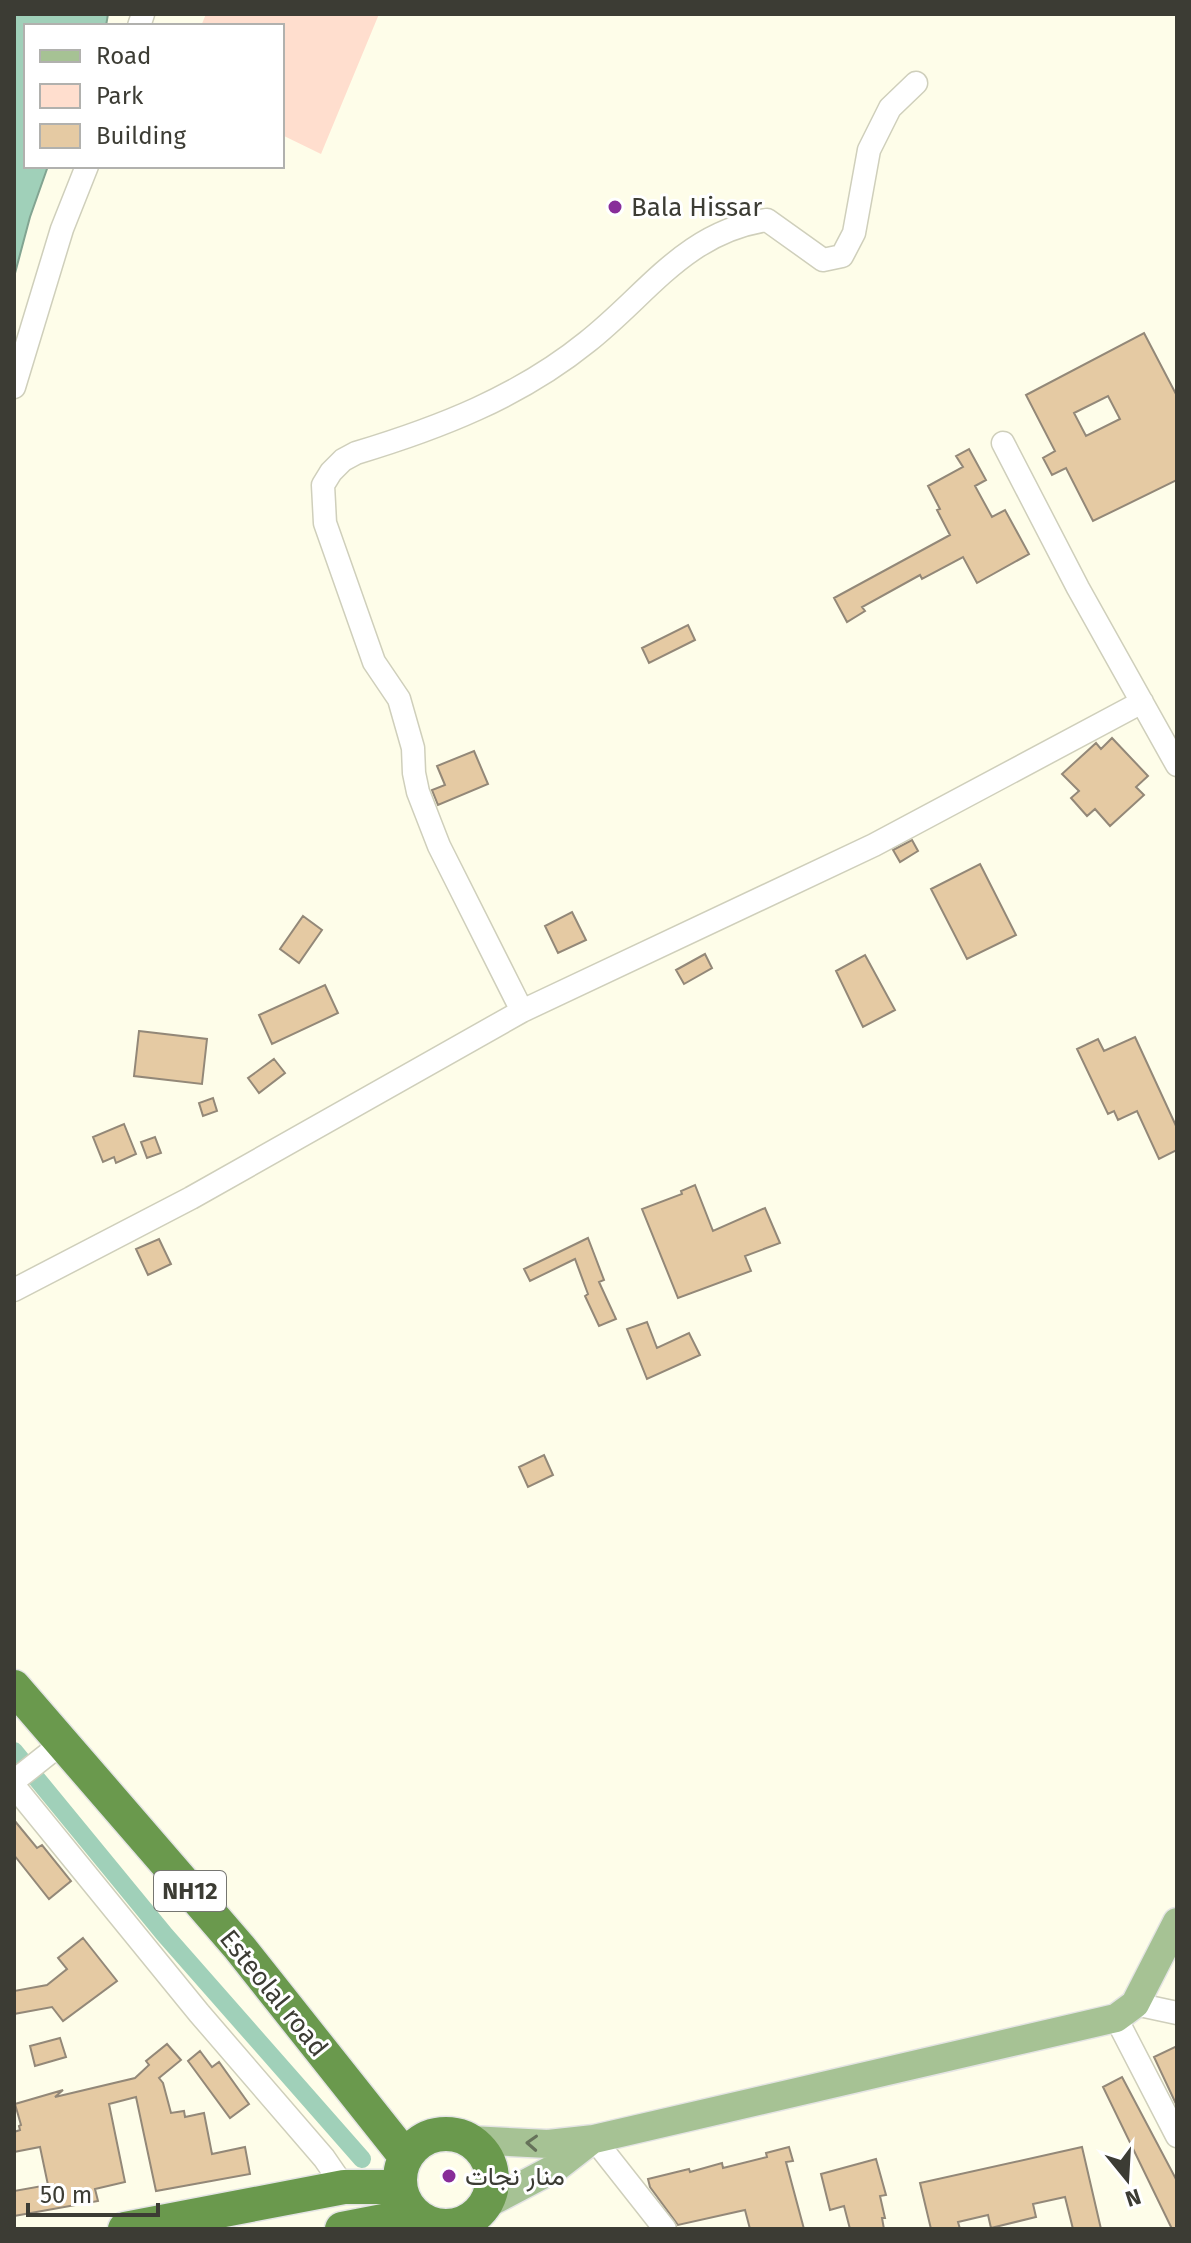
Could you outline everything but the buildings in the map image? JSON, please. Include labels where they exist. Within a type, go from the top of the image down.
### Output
[{"type":"highway","name":"Esteolal road","points":[[14,1687],[49,1754],[239,1947],[359,2100],[423,2192]]},
{"type":"highway","points":[[125,2229],[344,2187],[423,2192],[460,2224],[486,2215],[492,2176],[489,2162],[481,2149],[470,2140],[456,2134],[442,2133],[423,2192],[342,2229]]},
{"type":"main road","points":[[470,2140],[548,2144],[594,2139],[1125,2011],[1177,1922]]},
{"type":"main road","points":[[486,2215],[594,2139]]},
{"type":"street","points":[[522,1011],[439,846],[418,792],[413,748],[399,699],[374,662],[325,523],[323,485],[343,460],[356,453],[463,417],[516,389],[587,343],[685,254],[719,232],[745,223],[767,220],[823,260],[842,256],[854,233],[869,150],[890,108],[916,83]]},
{"type":"street","points":[[14,387],[62,229],[86,168]]},
{"type":"street","points":[[1003,443],[1078,588],[1177,765]]},
{"type":"street","points":[[14,1290],[191,1198],[522,1011],[874,845],[1142,702]]},
{"type":"street","points":[[49,1754],[14,1784],[199,2013],[324,2158],[344,2187]]},
{"type":"street","points":[[1177,2013],[1125,2011],[1177,2136]]},
{"type":"street","points":[[594,2139],[665,2229]]},
{"type":"green space","points":[[206,14],[379,14],[321,154],[284,136],[284,24],[202,24]]},
{"type":"shaded area","points":[[14,14],[108,14],[106,24],[24,24],[24,168],[47,168],[14,277]]},
{"type":"waterway","points":[[14,1751],[165,1935],[362,2159]]},
{"type":"place","name":"Bala Hissar","points":[[615,207]]},
{"type":"place","name":"منار نجات","points":[[449,2176]]}]
